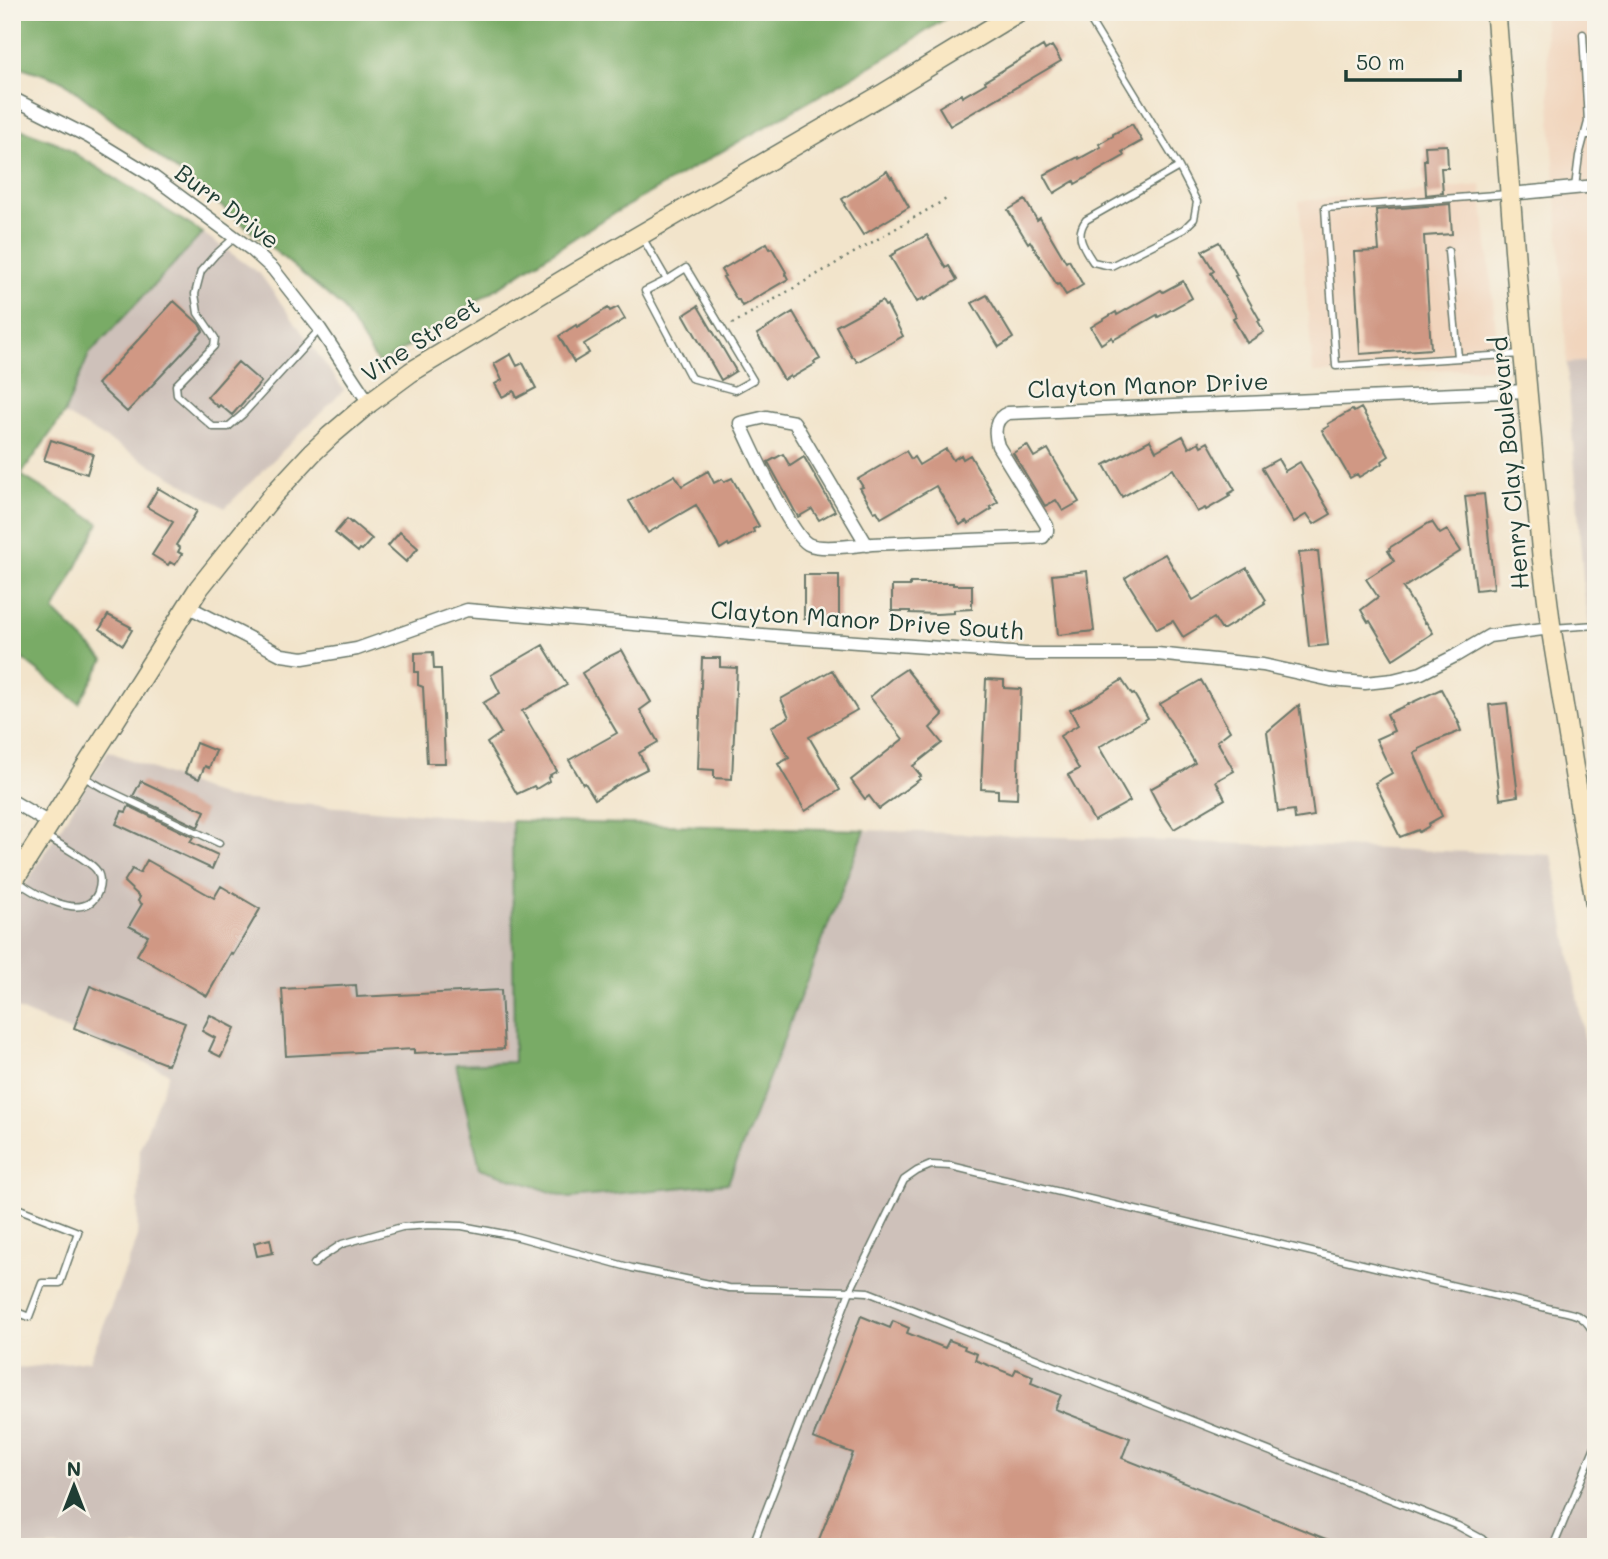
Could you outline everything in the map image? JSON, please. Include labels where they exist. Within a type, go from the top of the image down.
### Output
[{"type":"street","name":"Vine Street","points":[[13,881],[199,588],[274,494],[312,453],[369,403],[411,372],[1018,12]]},
{"type":"street","name":"Henry Clay Boulevard","points":[[1496,12],[1527,391],[1550,628],[1596,907]]},
{"type":"street","name":"Burr Drive","points":[[12,98],[89,137],[140,169],[252,250],[273,269],[320,328],[369,403]]},
{"type":"street","points":[[1510,194],[1596,186]]},
{"type":"street","name":"Clayton Manor Drive","points":[[867,545],[794,422],[766,417],[740,423],[790,523],[805,542],[821,547],[867,545],[1043,537],[1047,526],[998,446],[995,436],[998,420],[1008,413],[1527,391]]},
{"type":"street","name":"Clayton Manor Drive South","points":[[187,606],[282,655],[303,658],[357,649],[467,610],[1025,654],[1157,653],[1263,666],[1331,680],[1366,683],[1421,673],[1489,635],[1550,628]]},
{"type":"street","points":[[12,801],[45,829]]},
{"type":"lane","points":[[1085,12],[1180,167],[1197,202],[1194,219],[1184,229],[1111,266],[1093,262],[1080,242],[1080,228],[1086,220],[1180,167]]},
{"type":"lane","points":[[1575,187],[1579,156],[1588,122],[1583,34]]},
{"type":"lane","points":[[1585,135],[1596,135]]},
{"type":"lane","points":[[1510,194],[1325,208],[1336,366],[1524,354]]},
{"type":"lane","points":[[641,235],[667,280]]},
{"type":"lane","points":[[235,237],[201,271],[195,294],[198,313],[215,338],[214,346],[176,385],[177,395],[213,426],[228,427],[243,414],[320,328]]},
{"type":"lane","points":[[1448,251],[1458,357]]},
{"type":"lane","points":[[686,268],[752,380],[734,390],[691,378],[645,291],[667,280],[686,268]]},
{"type":"lane","points":[[1550,628],[1596,625]]},
{"type":"lane","points":[[79,774],[219,844]]},
{"type":"lane","points":[[13,881],[63,905],[81,907],[94,900],[100,881],[97,870],[45,829]]},
{"type":"lane","points":[[752,1547],[850,1291],[904,1180],[931,1165],[951,1166],[1578,1314],[1596,1337]]},
{"type":"lane","points":[[12,1206],[78,1232],[60,1283],[42,1283],[29,1317],[12,1310]]},
{"type":"lane","points":[[314,1264],[342,1244],[402,1227],[462,1226],[632,1268],[729,1287],[868,1292],[1458,1526],[1482,1539],[1490,1547]]},
{"type":"lane","points":[[1553,1547],[1596,1444]]},
{"type":"path","points":[[723,329],[948,198]]},
{"type":"shaded area","points":[[1544,12],[1596,12],[1596,361],[1567,363]]},
{"type":"shaded area","points":[[1481,185],[1500,368],[1313,373],[1299,201]]},
{"type":"shaded area","points":[[203,233],[260,274],[344,390],[225,508],[64,414],[89,354]]},
{"type":"shaded area","points":[[1596,361],[1596,667],[1584,591],[1567,363]]},
{"type":"shaded area","points":[[108,751],[226,798],[512,821],[514,1063],[457,1064],[728,1183],[865,830],[1552,855],[1596,1103],[1596,1547],[12,1547],[12,1369],[90,1360],[137,1240],[140,1148],[169,1073],[12,1007],[12,906]]},
{"type":"green space","points":[[12,12],[955,12],[890,55],[599,222],[379,365],[342,307],[230,213],[63,81],[12,64]]},
{"type":"green space","points":[[12,126],[58,143],[203,233],[89,354],[64,414],[21,475],[99,523],[54,611],[104,660],[79,703],[12,651]]},
{"type":"green space","points":[[512,821],[865,830],[728,1183],[569,1198],[480,1168],[456,1064],[514,1062]]},
{"type":"building","points":[[1043,46],[1045,50],[1052,46],[1061,61],[950,126],[939,107],[986,83],[985,81]]},
{"type":"building","points":[[1132,124],[1142,141],[1122,152],[1124,156],[1054,193],[1044,175],[1101,147],[1099,144]]},
{"type":"building","points":[[1447,145],[1448,168],[1441,168],[1443,193],[1426,195],[1425,146]]},
{"type":"building","points":[[887,171],[909,207],[863,235],[842,199]]},
{"type":"building","points":[[1025,200],[1037,220],[1040,218],[1066,262],[1069,260],[1083,285],[1066,295],[1008,210]]},
{"type":"building","points":[[1450,204],[1452,234],[1424,236],[1431,349],[1360,354],[1354,252],[1379,251],[1376,210]]},
{"type":"building","points":[[927,235],[946,268],[949,266],[957,280],[917,302],[890,256]]},
{"type":"building","points":[[1219,242],[1264,332],[1247,343],[1202,251]]},
{"type":"building","points":[[767,243],[788,279],[742,306],[721,270]]},
{"type":"building","points":[[1183,281],[1192,298],[1101,344],[1091,327],[1116,312],[1117,315]]},
{"type":"building","points":[[987,295],[1013,338],[999,347],[972,303]]},
{"type":"building","points":[[174,301],[203,331],[127,412],[97,384]]},
{"type":"building","points":[[882,301],[887,305],[903,336],[857,362],[836,326]]},
{"type":"building","points":[[698,306],[736,371],[721,380],[684,315]]},
{"type":"building","points":[[618,307],[625,319],[584,344],[589,353],[574,362],[559,336],[608,308],[610,311]]},
{"type":"building","points":[[793,312],[820,359],[784,380],[757,334]]},
{"type":"building","points":[[511,354],[517,366],[523,363],[536,388],[517,398],[514,391],[502,397],[495,384],[502,380],[494,364]]},
{"type":"building","points":[[238,362],[261,382],[232,415],[207,397]]},
{"type":"building","points":[[1361,408],[1389,456],[1383,463],[1359,477],[1357,474],[1350,478],[1322,430],[1352,410],[1354,412]]},
{"type":"building","points":[[1183,436],[1189,448],[1199,442],[1201,446],[1208,442],[1235,490],[1228,494],[1230,496],[1206,510],[1205,508],[1197,512],[1173,469],[1122,497],[1104,465],[1150,440],[1156,451]]},
{"type":"building","points":[[51,440],[93,454],[87,474],[44,460]]},
{"type":"building","points":[[1027,445],[1034,457],[1048,449],[1079,502],[1063,511],[1056,500],[1045,506],[1013,453]]},
{"type":"building","points":[[946,449],[953,460],[961,455],[963,459],[970,455],[998,502],[990,507],[992,509],[968,524],[966,521],[960,525],[936,486],[881,518],[877,511],[874,512],[860,488],[863,487],[858,479],[906,451],[919,465]]},
{"type":"building","points":[[783,454],[790,466],[804,457],[835,511],[819,520],[812,509],[798,517],[768,462]]},
{"type":"building","points":[[1278,459],[1285,471],[1300,462],[1331,514],[1314,524],[1307,514],[1294,522],[1262,468]]},
{"type":"building","points":[[708,471],[714,483],[732,478],[759,526],[753,529],[754,532],[720,549],[696,505],[648,533],[629,501],[675,475],[682,486]]},
{"type":"building","points":[[158,488],[197,511],[176,545],[180,548],[178,552],[182,554],[175,565],[170,562],[168,565],[152,555],[173,522],[147,507]]},
{"type":"building","points":[[1484,494],[1494,588],[1476,590],[1465,496]]},
{"type":"building","points":[[347,519],[372,539],[358,552],[335,533]]},
{"type":"building","points":[[1432,522],[1440,534],[1447,530],[1461,551],[1403,588],[1433,633],[1393,659],[1361,610],[1378,597],[1366,579],[1394,561],[1389,548]]},
{"type":"building","points":[[400,532],[418,548],[406,562],[388,546]]},
{"type":"building","points":[[1318,551],[1328,645],[1309,647],[1299,553]]},
{"type":"building","points":[[1165,554],[1193,600],[1247,568],[1266,600],[1265,604],[1224,629],[1221,629],[1214,618],[1183,637],[1173,621],[1157,629],[1125,578]]},
{"type":"building","points":[[1087,571],[1094,631],[1058,635],[1052,575]]},
{"type":"building","points":[[804,575],[839,575],[839,618],[804,619]]},
{"type":"building","points":[[910,583],[972,585],[972,609],[937,614],[892,611],[892,586],[910,586]]},
{"type":"building","points":[[108,615],[131,627],[132,630],[123,645],[100,629]]},
{"type":"building","points":[[543,645],[567,685],[522,711],[557,771],[550,775],[549,781],[536,789],[534,786],[517,794],[487,743],[501,733],[483,703],[500,693],[491,675]]},
{"type":"building","points":[[622,650],[651,702],[640,710],[658,742],[639,753],[647,769],[595,799],[569,760],[617,733],[582,673]]},
{"type":"building","points":[[433,652],[434,669],[441,669],[445,763],[427,763],[423,687],[418,685],[418,672],[415,672],[415,653]]},
{"type":"building","points":[[702,658],[720,658],[720,667],[737,668],[732,779],[714,778],[714,770],[698,769]]},
{"type":"building","points":[[906,669],[943,715],[930,728],[942,743],[913,766],[921,776],[920,779],[879,809],[869,796],[865,799],[851,780],[903,739],[870,697]]},
{"type":"building","points":[[832,670],[857,710],[809,737],[840,790],[805,811],[778,764],[789,758],[771,727],[789,717],[781,699]]},
{"type":"building","points":[[986,679],[1004,680],[1004,688],[1021,689],[1017,799],[998,798],[998,790],[981,789]]},
{"type":"building","points":[[1122,680],[1148,718],[1099,747],[1130,801],[1094,821],[1068,775],[1079,769],[1060,736],[1078,725],[1070,710]]},
{"type":"building","points":[[1201,680],[1230,731],[1217,741],[1234,771],[1216,781],[1225,799],[1174,829],[1150,789],[1195,763],[1160,704]]},
{"type":"building","points":[[1441,689],[1461,731],[1414,753],[1442,816],[1419,832],[1418,830],[1400,837],[1375,783],[1392,773],[1376,739],[1394,731],[1387,714]]},
{"type":"building","points":[[1507,703],[1518,796],[1500,799],[1489,705]]},
{"type":"building","points":[[1299,705],[1314,816],[1295,819],[1294,810],[1278,812],[1267,732]]},
{"type":"building","points":[[196,743],[216,751],[209,768],[205,766],[199,779],[185,773]]},
{"type":"building","points":[[141,781],[205,811],[198,827],[133,796]]},
{"type":"building","points":[[129,806],[193,837],[190,842],[218,855],[212,869],[116,824],[122,811],[126,812]]},
{"type":"building","points":[[147,860],[214,898],[221,886],[260,909],[207,996],[137,955],[148,936],[129,926],[142,904],[138,901],[140,897],[124,882],[132,869],[140,873]]},
{"type":"building","points":[[356,985],[357,997],[501,990],[504,1049],[414,1053],[414,1049],[286,1056],[282,989]]},
{"type":"building","points":[[90,986],[185,1023],[168,1065],[74,1028]]},
{"type":"building","points":[[210,1015],[235,1028],[221,1057],[209,1051],[215,1038],[202,1031]]},
{"type":"building","points":[[270,1239],[273,1253],[257,1256],[254,1243]]},
{"type":"building","points":[[861,1316],[890,1328],[893,1321],[909,1328],[907,1333],[945,1348],[949,1340],[977,1354],[975,1360],[1013,1375],[1016,1369],[1033,1376],[1031,1383],[1061,1395],[1055,1409],[1130,1438],[1122,1458],[1346,1547],[816,1547],[853,1453],[813,1438]]}]
